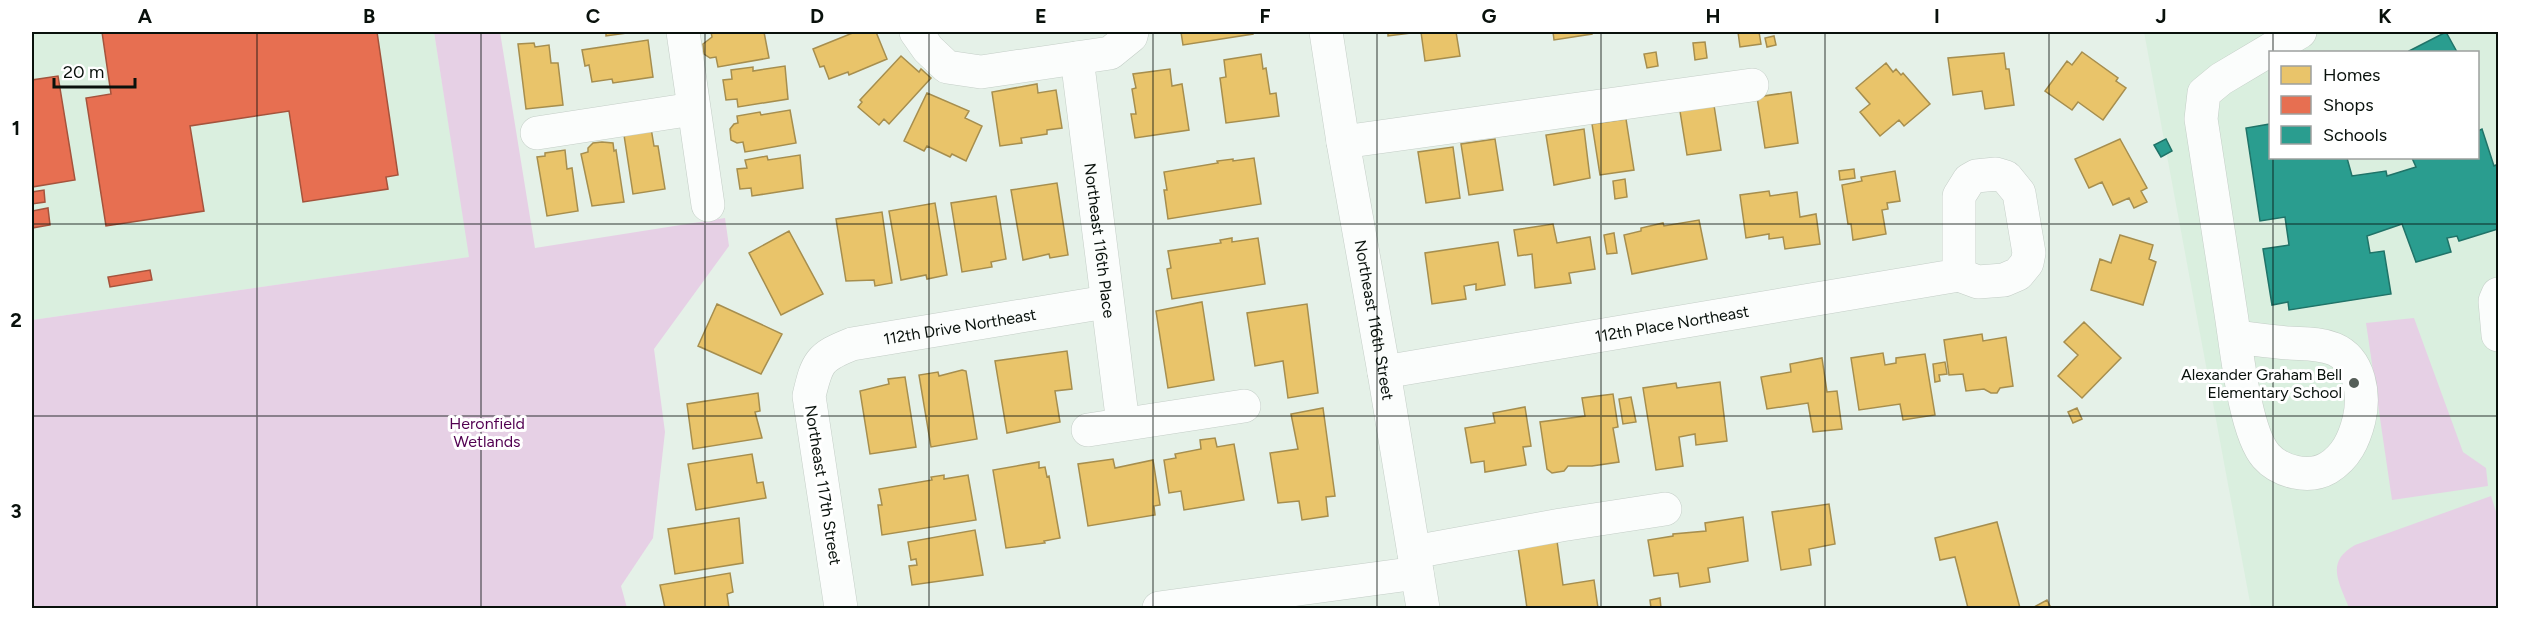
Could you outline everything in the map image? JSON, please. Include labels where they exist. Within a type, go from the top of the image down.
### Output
[{"type":"street","points":[[682,32],[708,205]]},
{"type":"street","points":[[916,32],[947,67],[981,72],[1110,53],[1131,34]]},
{"type":"street","name":"Northeast 116th Street","points":[[1326,32],[1423,609]]},
{"type":"street","points":[[2235,337],[2318,344],[2335,349],[2347,358],[2358,376],[2361,394],[2360,418],[2353,440],[2342,457],[2326,469],[2305,473],[2286,471],[2266,456],[2252,429],[2235,337],[2201,119],[2204,93],[2221,79],[2300,32]]},
{"type":"street","name":"Northeast 116th Place","points":[[1077,58],[1123,424]]},
{"type":"street","points":[[1343,142],[1752,85]]},
{"type":"street","points":[[537,133],[693,109]]},
{"type":"street","name":"112th Place Northeast","points":[[1384,372],[1959,275]]},
{"type":"street","points":[[2499,294],[2495,301],[2499,335]]},
{"type":"street","name":"112th Drive Northeast","points":[[820,363],[829,353],[852,344],[1106,302]]},
{"type":"street","name":"Northeast 117th Street","points":[[820,363],[809,396],[842,609]]},
{"type":"street","points":[[1088,430],[1244,406]]},
{"type":"street","points":[[1159,609],[1416,562],[1551,527],[1665,509]]},
{"type":"shaded area","points":[[32,32],[434,32],[470,257],[32,320]]},
{"type":"shaded area","name":"Alexander Graham Bell Elementary School","points":[[2144,32],[2498,32],[2498,608],[2251,608]]},
{"type":"green space","name":"Heronfield Wetlands","points":[[434,32],[500,32],[535,248],[725,218],[729,246],[654,349],[665,432],[653,538],[621,586],[627,608],[32,608],[32,320],[469,257]]},
{"type":"green space","points":[[2414,318],[2463,452],[2486,468],[2488,486],[2392,500],[2366,323]]},
{"type":"green space","points":[[2491,496],[2498,518],[2498,608],[2349,608],[2337,573],[2340,558],[2346,552],[2355,545]]},
{"type":"building: Homes","points":[[606,32],[634,32],[606,36]]},
{"type":"building: Homes","points":[[711,32],[764,32],[769,58],[718,67],[716,57],[710,58],[704,54],[703,44],[712,37]]},
{"type":"building: Homes","points":[[855,32],[876,32],[887,59],[849,75],[848,72],[829,79],[824,66],[820,67],[813,49]]},
{"type":"building: Homes","points":[[1181,32],[1253,32],[1253,34],[1183,45]]},
{"type":"building: Homes","points":[[1388,32],[1419,32],[1388,36]]},
{"type":"building: Homes","points":[[1421,32],[1456,32],[1460,56],[1425,61]]},
{"type":"building: Homes","points":[[1553,32],[1592,32],[1592,34],[1554,40]]},
{"type":"building: Homes","points":[[1738,32],[1759,32],[1761,44],[1740,47]]},
{"type":"building: Homes","points":[[1774,36],[1776,45],[1767,47],[1765,38]]},
{"type":"building: Homes","points":[[648,40],[653,77],[613,83],[612,79],[592,82],[589,65],[585,66],[582,50]]},
{"type":"building: Homes","points":[[1705,42],[1707,58],[1695,60],[1693,43]]},
{"type":"building: Homes","points":[[534,43],[535,47],[549,45],[551,63],[558,63],[563,105],[526,109],[518,44]]},
{"type":"building: Homes","points":[[1656,52],[1658,66],[1647,68],[1644,54]]},
{"type":"building: Homes","points":[[2082,52],[2118,78],[2116,81],[2126,88],[2103,120],[2078,102],[2072,110],[2045,91],[2067,61],[2072,65]]},
{"type":"building: Homes","points":[[2004,53],[2006,69],[2009,69],[2014,105],[1985,109],[1982,91],[1953,95],[1948,58]]},
{"type":"building: Homes","points":[[1261,54],[1263,69],[1266,68],[1270,94],[1276,93],[1279,116],[1226,123],[1220,78],[1226,77],[1224,60]]},
{"type":"building: Homes","points":[[901,56],[919,72],[921,69],[931,78],[889,124],[884,119],[879,125],[858,107],[862,102],[860,100]]},
{"type":"building: Homes","points":[[1886,63],[1893,72],[1896,69],[1901,75],[1903,73],[1930,104],[1904,126],[1899,120],[1880,136],[1860,112],[1870,104],[1856,88]]},
{"type":"building: Homes","points":[[785,66],[788,99],[738,107],[737,99],[726,100],[723,80],[732,79],[731,70],[753,67],[753,71]]},
{"type":"building: Homes","points":[[1170,69],[1172,86],[1182,84],[1189,130],[1135,138],[1131,114],[1136,114],[1132,89],[1136,88],[1133,74]]},
{"type":"building: Homes","points":[[1037,84],[1038,93],[1056,90],[1062,128],[1047,130],[1047,134],[1021,138],[1022,143],[1000,146],[992,92]]},
{"type":"building: Homes","points":[[1791,92],[1798,143],[1765,148],[1757,97]]},
{"type":"building: Homes","points":[[927,93],[969,111],[965,118],[982,126],[966,161],[952,154],[950,157],[927,146],[924,151],[904,141]]},
{"type":"building: Homes","points":[[1713,99],[1721,150],[1687,155],[1679,105]]},
{"type":"building: Homes","points":[[790,110],[796,143],[745,152],[743,142],[737,143],[731,140],[730,129],[738,123],[737,116]]},
{"type":"building: Homes","points":[[1626,119],[1634,170],[1600,175],[1592,124]]},
{"type":"building: Homes","points":[[651,128],[654,146],[658,146],[665,189],[633,194],[624,135]]},
{"type":"building: Homes","points":[[1584,129],[1590,178],[1554,185],[1546,135]]},
{"type":"building: Homes","points":[[1495,139],[1503,190],[1469,195],[1461,144]]},
{"type":"building: Homes","points":[[2120,139],[2147,188],[2141,191],[2147,202],[2134,208],[2129,198],[2113,205],[2102,182],[2089,188],[2075,159]]},
{"type":"building: Homes","points":[[593,143],[613,143],[614,151],[616,150],[624,202],[592,206],[581,154],[588,152],[588,148]]},
{"type":"building: Homes","points":[[1453,147],[1460,198],[1426,203],[1418,152]]},
{"type":"building: Homes","points":[[565,150],[567,169],[572,168],[578,211],[547,216],[537,157],[545,156],[545,153]]},
{"type":"building: Homes","points":[[800,155],[803,188],[752,196],[751,188],[740,189],[737,169],[747,168],[745,160],[767,156],[768,160]]},
{"type":"building: Homes","points":[[1254,158],[1261,204],[1168,219],[1164,172],[1218,163],[1217,161]]},
{"type":"building: Homes","points":[[1854,169],[1855,178],[1840,180],[1839,171]]},
{"type":"building: Homes","points":[[1895,171],[1900,201],[1887,203],[1888,209],[1882,210],[1886,234],[1853,240],[1842,185],[1862,181],[1861,177]]},
{"type":"building: Homes","points":[[1625,179],[1627,197],[1615,199],[1613,181]]},
{"type":"building: Homes","points":[[1057,183],[1068,255],[1050,258],[1049,254],[1023,260],[1011,190]]},
{"type":"building: Homes","points":[[1769,191],[1770,196],[1797,192],[1800,217],[1816,214],[1820,244],[1785,249],[1783,237],[1769,239],[1769,234],[1746,238],[1740,195]]},
{"type":"building: Homes","points":[[996,196],[1006,259],[991,262],[992,267],[962,272],[951,203]]},
{"type":"building: Homes","points":[[935,203],[947,275],[927,279],[926,275],[901,280],[889,211]]},
{"type":"building: Homes","points":[[882,212],[892,283],[875,286],[874,280],[846,281],[836,219]]},
{"type":"building: Homes","points":[[1699,220],[1707,259],[1632,274],[1624,235],[1663,223],[1664,226]]},
{"type":"building: Homes","points":[[1553,224],[1557,243],[1590,237],[1595,269],[1569,273],[1571,283],[1535,288],[1532,254],[1518,256],[1514,230]]},
{"type":"building: Homes","points":[[789,231],[823,294],[781,315],[749,253]]},
{"type":"building: Homes","points":[[1614,233],[1617,253],[1607,254],[1604,235]]},
{"type":"building: Homes","points":[[2120,235],[2153,245],[2149,259],[2156,262],[2143,305],[2091,290],[2100,259],[2111,263]]},
{"type":"building: Homes","points":[[1232,238],[1232,242],[1258,238],[1265,284],[1172,299],[1167,269],[1171,268],[1168,251],[1221,243],[1220,240]]},
{"type":"building: Homes","points":[[1498,242],[1505,285],[1476,290],[1476,284],[1464,286],[1466,299],[1432,304],[1425,253]]},
{"type":"building: Homes","points":[[1202,302],[1214,380],[1168,388],[1156,311]]},
{"type":"building: Homes","points":[[717,304],[782,334],[761,374],[698,346]]},
{"type":"building: Homes","points":[[1307,304],[1318,393],[1288,398],[1283,361],[1255,366],[1247,313]]},
{"type":"building: Homes","points":[[2084,322],[2121,358],[2082,398],[2058,376],[2078,355],[2064,342]]},
{"type":"building: Homes","points":[[1982,334],[1983,341],[2006,337],[2013,386],[2000,388],[1997,393],[1984,389],[1966,391],[1963,374],[1949,375],[1944,340]]},
{"type":"building: Homes","points":[[1067,351],[1072,389],[1055,391],[1060,422],[1007,433],[995,361]]},
{"type":"building: Homes","points":[[1883,353],[1885,365],[1896,363],[1896,358],[1925,354],[1935,415],[1903,420],[1900,404],[1859,410],[1851,358]]},
{"type":"building: Homes","points":[[1822,358],[1827,392],[1837,391],[1842,429],[1813,432],[1808,403],[1767,409],[1761,377],[1791,372],[1790,364]]},
{"type":"building: Homes","points":[[1945,362],[1947,374],[1939,375],[1940,381],[1935,382],[1933,364]]},
{"type":"building: Homes","points":[[966,371],[977,439],[931,447],[919,375],[938,372],[939,376]]},
{"type":"building: Homes","points":[[905,377],[916,447],[870,454],[860,391],[889,384],[888,379]]},
{"type":"building: Homes","points":[[1720,382],[1727,441],[1696,445],[1695,434],[1679,437],[1683,466],[1656,470],[1643,388],[1676,383],[1677,388]]},
{"type":"building: Homes","points":[[758,393],[760,411],[755,412],[762,438],[693,449],[687,404]]},
{"type":"building: Homes","points":[[1613,394],[1618,427],[1613,428],[1619,462],[1592,466],[1568,466],[1564,471],[1552,473],[1547,469],[1540,422],[1585,416],[1582,398]]},
{"type":"building: Homes","points":[[1631,397],[1636,422],[1623,424],[1619,399]]},
{"type":"building: Homes","points":[[1525,407],[1531,446],[1523,447],[1526,465],[1485,472],[1484,461],[1471,463],[1465,428],[1495,423],[1493,413]]},
{"type":"building: Homes","points":[[1323,408],[1335,496],[1326,497],[1328,516],[1302,520],[1299,501],[1278,503],[1270,453],[1298,449],[1291,414]]},
{"type":"building: Homes","points":[[2077,408],[2082,419],[2073,423],[2068,412]]},
{"type":"building: Homes","points":[[1215,438],[1217,447],[1234,444],[1244,500],[1184,510],[1181,491],[1169,493],[1164,460],[1176,458],[1175,454],[1201,449],[1200,440]]},
{"type":"building: Homes","points":[[752,454],[757,483],[763,482],[766,498],[696,510],[688,464]]},
{"type":"building: Homes","points":[[1113,459],[1115,468],[1153,460],[1160,505],[1154,506],[1155,515],[1088,526],[1078,464]]},
{"type":"building: Homes","points":[[1039,462],[1039,468],[1045,467],[1047,477],[1049,476],[1060,538],[1044,541],[1045,543],[1006,548],[993,470]]},
{"type":"building: Homes","points":[[944,475],[944,479],[968,475],[976,520],[882,535],[878,505],[882,505],[879,489],[932,480],[931,477]]},
{"type":"building: Homes","points":[[1829,504],[1835,544],[1809,549],[1811,565],[1781,570],[1772,512]]},
{"type":"building: Homes","points":[[1743,517],[1748,561],[1708,568],[1710,582],[1680,587],[1678,573],[1654,576],[1648,540],[1673,536],[1673,534],[1706,531],[1705,523]]},
{"type":"building: Homes","points":[[739,518],[743,563],[675,574],[668,529]]},
{"type":"building: Homes","points":[[1997,522],[2020,608],[1968,608],[1955,557],[1940,560],[1935,538]]},
{"type":"building: Homes","points":[[975,530],[983,575],[912,585],[909,566],[917,565],[916,559],[911,560],[908,542]]},
{"type":"building: Homes","points":[[1557,541],[1563,585],[1594,580],[1598,608],[1527,608],[1518,547]]},
{"type":"building: Homes","points":[[730,573],[733,592],[727,594],[729,608],[665,608],[660,585]]},
{"type":"building: Homes","points":[[1660,598],[1661,608],[1651,608],[1650,600]]},
{"type":"building: Homes","points":[[2047,600],[2051,608],[2032,608]]},
{"type":"building: Shops","points":[[102,32],[377,32],[398,175],[386,177],[388,189],[303,202],[289,111],[190,126],[204,211],[106,226],[86,98],[111,94]]},
{"type":"building: Shops","points":[[58,76],[75,180],[32,187],[32,80]]},
{"type":"building: Shops","points":[[44,190],[45,202],[32,204],[32,192]]},
{"type":"building: Shops","points":[[48,208],[50,225],[32,228],[32,211]]},
{"type":"building: Shops","points":[[150,270],[152,280],[110,287],[108,277]]},
{"type":"building: Schools","points":[[2446,32],[2456,51],[2409,51]]},
{"type":"building: Schools","points":[[2269,124],[2269,159],[2347,159],[2352,176],[2386,171],[2387,176],[2416,167],[2412,159],[2479,159],[2479,130],[2482,129],[2494,166],[2498,164],[2498,229],[2459,241],[2457,236],[2447,238],[2451,252],[2416,262],[2402,224],[2367,236],[2370,253],[2384,251],[2391,294],[2289,310],[2288,302],[2272,305],[2263,249],[2289,245],[2285,217],[2260,221],[2246,128]]},
{"type":"building: Schools","points":[[2166,139],[2172,151],[2161,157],[2154,145]]},
{"type":"place","name":"Alexander Graham Bell Elementary School","points":[[2354,383]]}]
